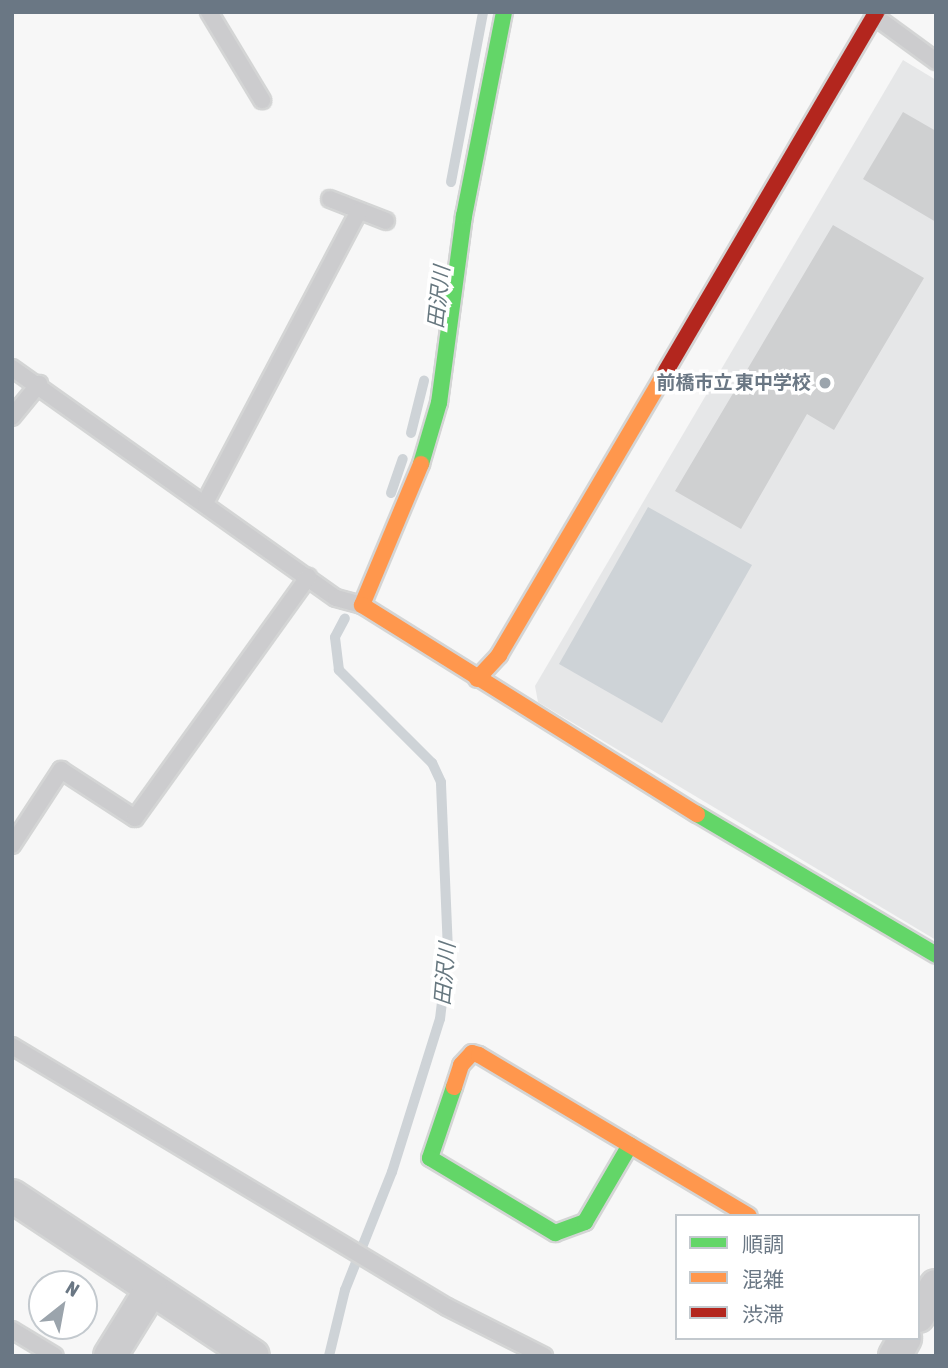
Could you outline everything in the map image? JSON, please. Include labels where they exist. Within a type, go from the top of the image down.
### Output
[{"type":"street","points":[[504,12],[464,216],[437,414],[416,482],[362,605],[477,679],[936,956]]},
{"type":"street","points":[[477,679],[506,643],[873,14]]},
{"type":"street","points":[[630,1144],[585,1222],[555,1233],[430,1158],[461,1065],[472,1053],[630,1144],[746,1214]]},
{"type":"street","points":[[12,1196],[253,1356]]},
{"type":"street","points":[[920,1313],[936,1286]]},
{"type":"street","points":[[110,1356],[151,1290]]},
{"type":"street","points":[[895,1356],[904,1340]]},
{"type":"lane","points":[[209,12],[262,100]]},
{"type":"lane","points":[[873,14],[936,61]]},
{"type":"lane","points":[[330,199],[386,221]]},
{"type":"lane","points":[[206,501],[359,211]]},
{"type":"lane","points":[[12,368],[206,501],[336,598],[362,605]]},
{"type":"lane","points":[[12,417],[39,384]]},
{"type":"lane","points":[[12,845],[61,770],[135,818],[308,577]]},
{"type":"lane","points":[[12,1046],[346,1240],[447,1307],[544,1356]]},
{"type":"lane","points":[[12,1330],[55,1356]]},
{"type":"shaded area","name":"前橋市立 東中学校","points":[[903,60],[936,80],[936,940],[538,702],[535,686]]},
{"type":"shaded area","points":[[648,507],[752,565],[662,723],[559,664]]},
{"type":"building","points":[[903,112],[936,131],[936,222],[863,179]]},
{"type":"building","points":[[833,225],[924,278],[834,430],[807,414],[741,529],[675,491]]},
{"type":"waterway","name":"田沢川","points":[[451,182],[483,12]]},
{"type":"waterway","name":"田沢川","points":[[411,433],[424,381]]},
{"type":"waterway","name":"田沢川","points":[[391,493],[403,459]]},
{"type":"waterway","name":"田沢川","points":[[329,1356],[345,1290],[392,1172],[440,1019],[448,951],[441,782],[432,763],[339,670],[335,637],[345,618]]},
{"type":"traffic: fast","points":[[421,464],[439,403],[464,216],[504,12]]},
{"type":"traffic: fast","points":[[697,814],[936,955]]},
{"type":"traffic: fast","points":[[454,1087],[430,1158],[555,1233],[585,1222],[630,1145]]},
{"type":"traffic: slow","points":[[477,679],[499,655],[666,371]]},
{"type":"traffic: slow","points":[[421,464],[362,605],[697,814]]},
{"type":"traffic: slow","points":[[454,1087],[461,1065],[472,1053],[479,1055],[746,1214]]},
{"type":"traffic: jam","points":[[666,371],[877,12]]},
{"type":"place","name":"前橋市立 東中学校","points":[[825,383]]}]
